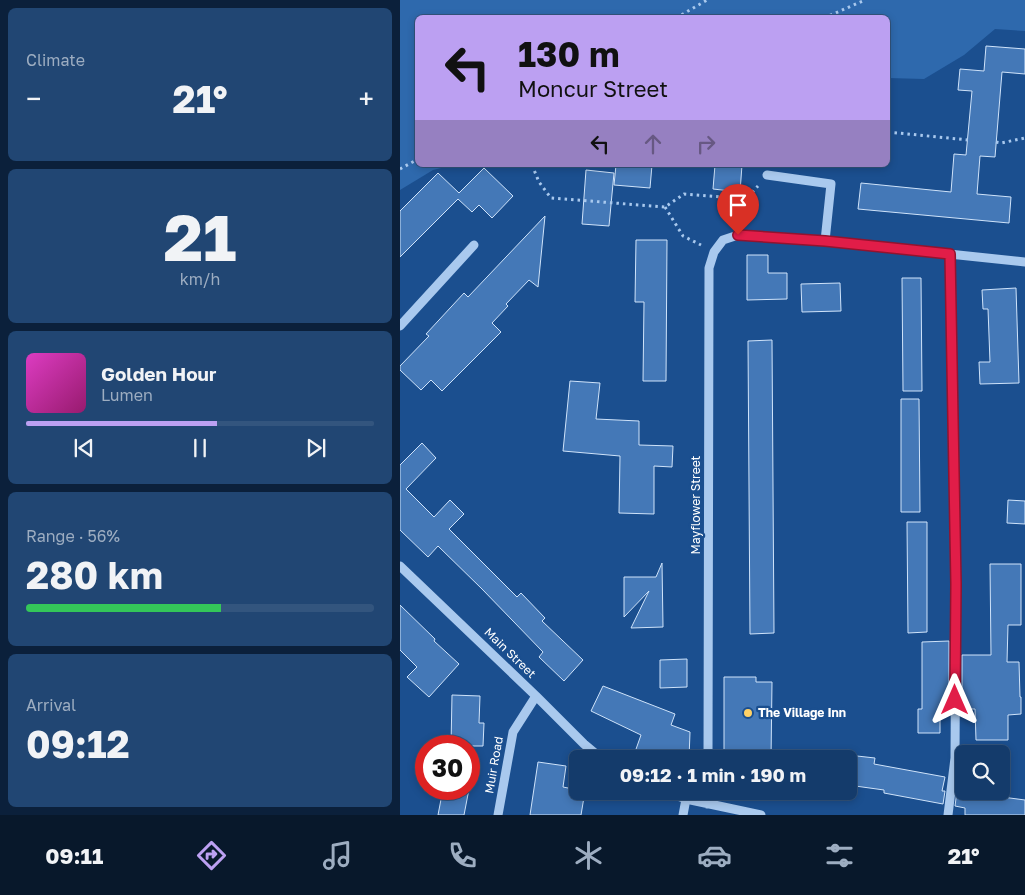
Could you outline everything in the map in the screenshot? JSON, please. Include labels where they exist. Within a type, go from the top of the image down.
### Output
[{"type":"street","points":[[767,175],[831,184],[825,241]]},
{"type":"street","points":[[714,252],[723,240],[738,235],[825,241],[1025,262]]},
{"type":"street","points":[[400,326],[474,245]]},
{"type":"street","name":"Mayflower Street","points":[[708,750],[709,268],[714,252]]},
{"type":"street","points":[[948,815],[955,758],[956,584],[950,254]]},
{"type":"street","name":"Main Street","points":[[400,566],[591,750]]},
{"type":"street","name":"Muir Road","points":[[498,815],[513,732],[536,696]]},
{"type":"street","points":[[683,815],[686,800]]},
{"type":"street","points":[[690,800],[761,815]]},
{"type":"path","points":[[681,15],[708,0]]},
{"type":"path","points":[[831,15],[865,0]]},
{"type":"path","points":[[890,132],[968,140]]},
{"type":"path","points":[[996,142],[1001,143],[1025,138]]},
{"type":"path","points":[[400,169],[415,161]]},
{"type":"path","points":[[533,167],[539,182],[551,198],[665,207],[684,194],[746,199],[767,175]]},
{"type":"path","points":[[665,207],[683,236],[714,252]]},
{"type":"shaded area","points":[[400,0],[1025,0],[1025,31],[995,29],[964,55],[924,79],[890,78],[890,15],[415,15],[415,167],[445,167],[433,170],[400,190]]},
{"type":"building","points":[[986,46],[1025,49],[1025,74],[1002,72],[995,157],[980,156],[977,194],[1011,197],[1009,223],[858,209],[861,183],[951,192],[954,154],[966,155],[972,91],[958,90],[960,69],[984,71]]},
{"type":"building","points":[[616,167],[652,167],[650,188],[614,185]]},
{"type":"building","points":[[715,167],[742,167],[740,192],[713,189]]},
{"type":"building","points":[[484,168],[513,196],[492,218],[479,205],[472,212],[458,199],[400,257],[400,211],[438,173],[459,193]]},
{"type":"building","points":[[586,170],[614,173],[609,226],[582,224]]},
{"type":"building","points":[[545,216],[538,287],[529,280],[506,304],[508,306],[492,323],[501,332],[442,391],[431,380],[421,390],[400,370],[400,366],[429,336],[426,334],[464,293],[468,297]]},
{"type":"building","points":[[636,240],[667,240],[666,381],[643,381],[644,302],[635,302]]},
{"type":"building","points":[[747,255],[768,255],[768,273],[787,273],[787,299],[747,300]]},
{"type":"building","points":[[902,278],[921,278],[922,391],[903,391]]},
{"type":"building","points":[[840,283],[841,311],[802,312],[801,284]]},
{"type":"building","points":[[1016,288],[1019,383],[980,384],[979,362],[990,362],[988,309],[983,309],[982,290]]},
{"type":"building","points":[[772,340],[774,633],[750,634],[748,341]]},
{"type":"building","points":[[570,381],[600,383],[596,419],[639,421],[639,445],[673,446],[672,467],[654,466],[654,514],[619,513],[620,456],[563,451]]},
{"type":"building","points":[[901,399],[919,399],[920,512],[901,512]]},
{"type":"building","points":[[422,443],[436,458],[406,489],[434,517],[450,500],[464,514],[449,529],[517,597],[521,593],[545,618],[542,621],[583,660],[564,681],[539,657],[543,652],[438,546],[428,557],[400,530],[400,465]]},
{"type":"building","points":[[1008,500],[1025,501],[1025,524],[1007,523]]},
{"type":"building","points":[[907,522],[927,522],[927,632],[908,633]]},
{"type":"building","points":[[662,563],[663,627],[631,628],[649,591],[624,617],[624,577],[656,577]]},
{"type":"building","points":[[990,564],[1021,564],[1021,625],[1008,625],[1007,662],[1019,662],[1021,714],[1008,715],[1008,740],[976,740],[975,709],[962,709],[962,655],[991,655]]},
{"type":"building","points":[[400,605],[459,664],[429,697],[407,677],[417,667],[400,650]]},
{"type":"building","points":[[949,641],[949,709],[940,709],[940,733],[918,733],[918,709],[922,709],[922,642]]},
{"type":"building","points":[[687,659],[687,687],[660,688],[660,660]]},
{"type":"building","name":"The Village Inn","points":[[724,677],[756,677],[756,682],[772,682],[771,750],[724,750]]},
{"type":"building","points":[[603,686],[675,714],[671,725],[690,732],[689,750],[636,750],[641,735],[591,711]]},
{"type":"building","points":[[452,695],[480,696],[479,723],[484,723],[483,746],[480,746],[480,735],[451,735]]},
{"type":"building","points":[[857,756],[875,758],[874,764],[945,777],[942,791],[945,791],[943,804],[884,793],[884,790],[857,786]]},
{"type":"building","points":[[538,762],[566,766],[563,787],[569,788],[569,800],[584,800],[581,815],[530,815]]},
{"type":"building","points":[[1010,798],[1025,800],[1025,815],[965,815],[965,808],[955,806],[956,800],[1010,800]]},
{"type":"building","points":[[441,800],[467,800],[464,815],[438,815]]},
{"type":"place","name":"The Village Inn","points":[[748,713]]},
{"type":"route","points":[[738,235],[825,241],[950,254],[956,584],[955,700]]}]
